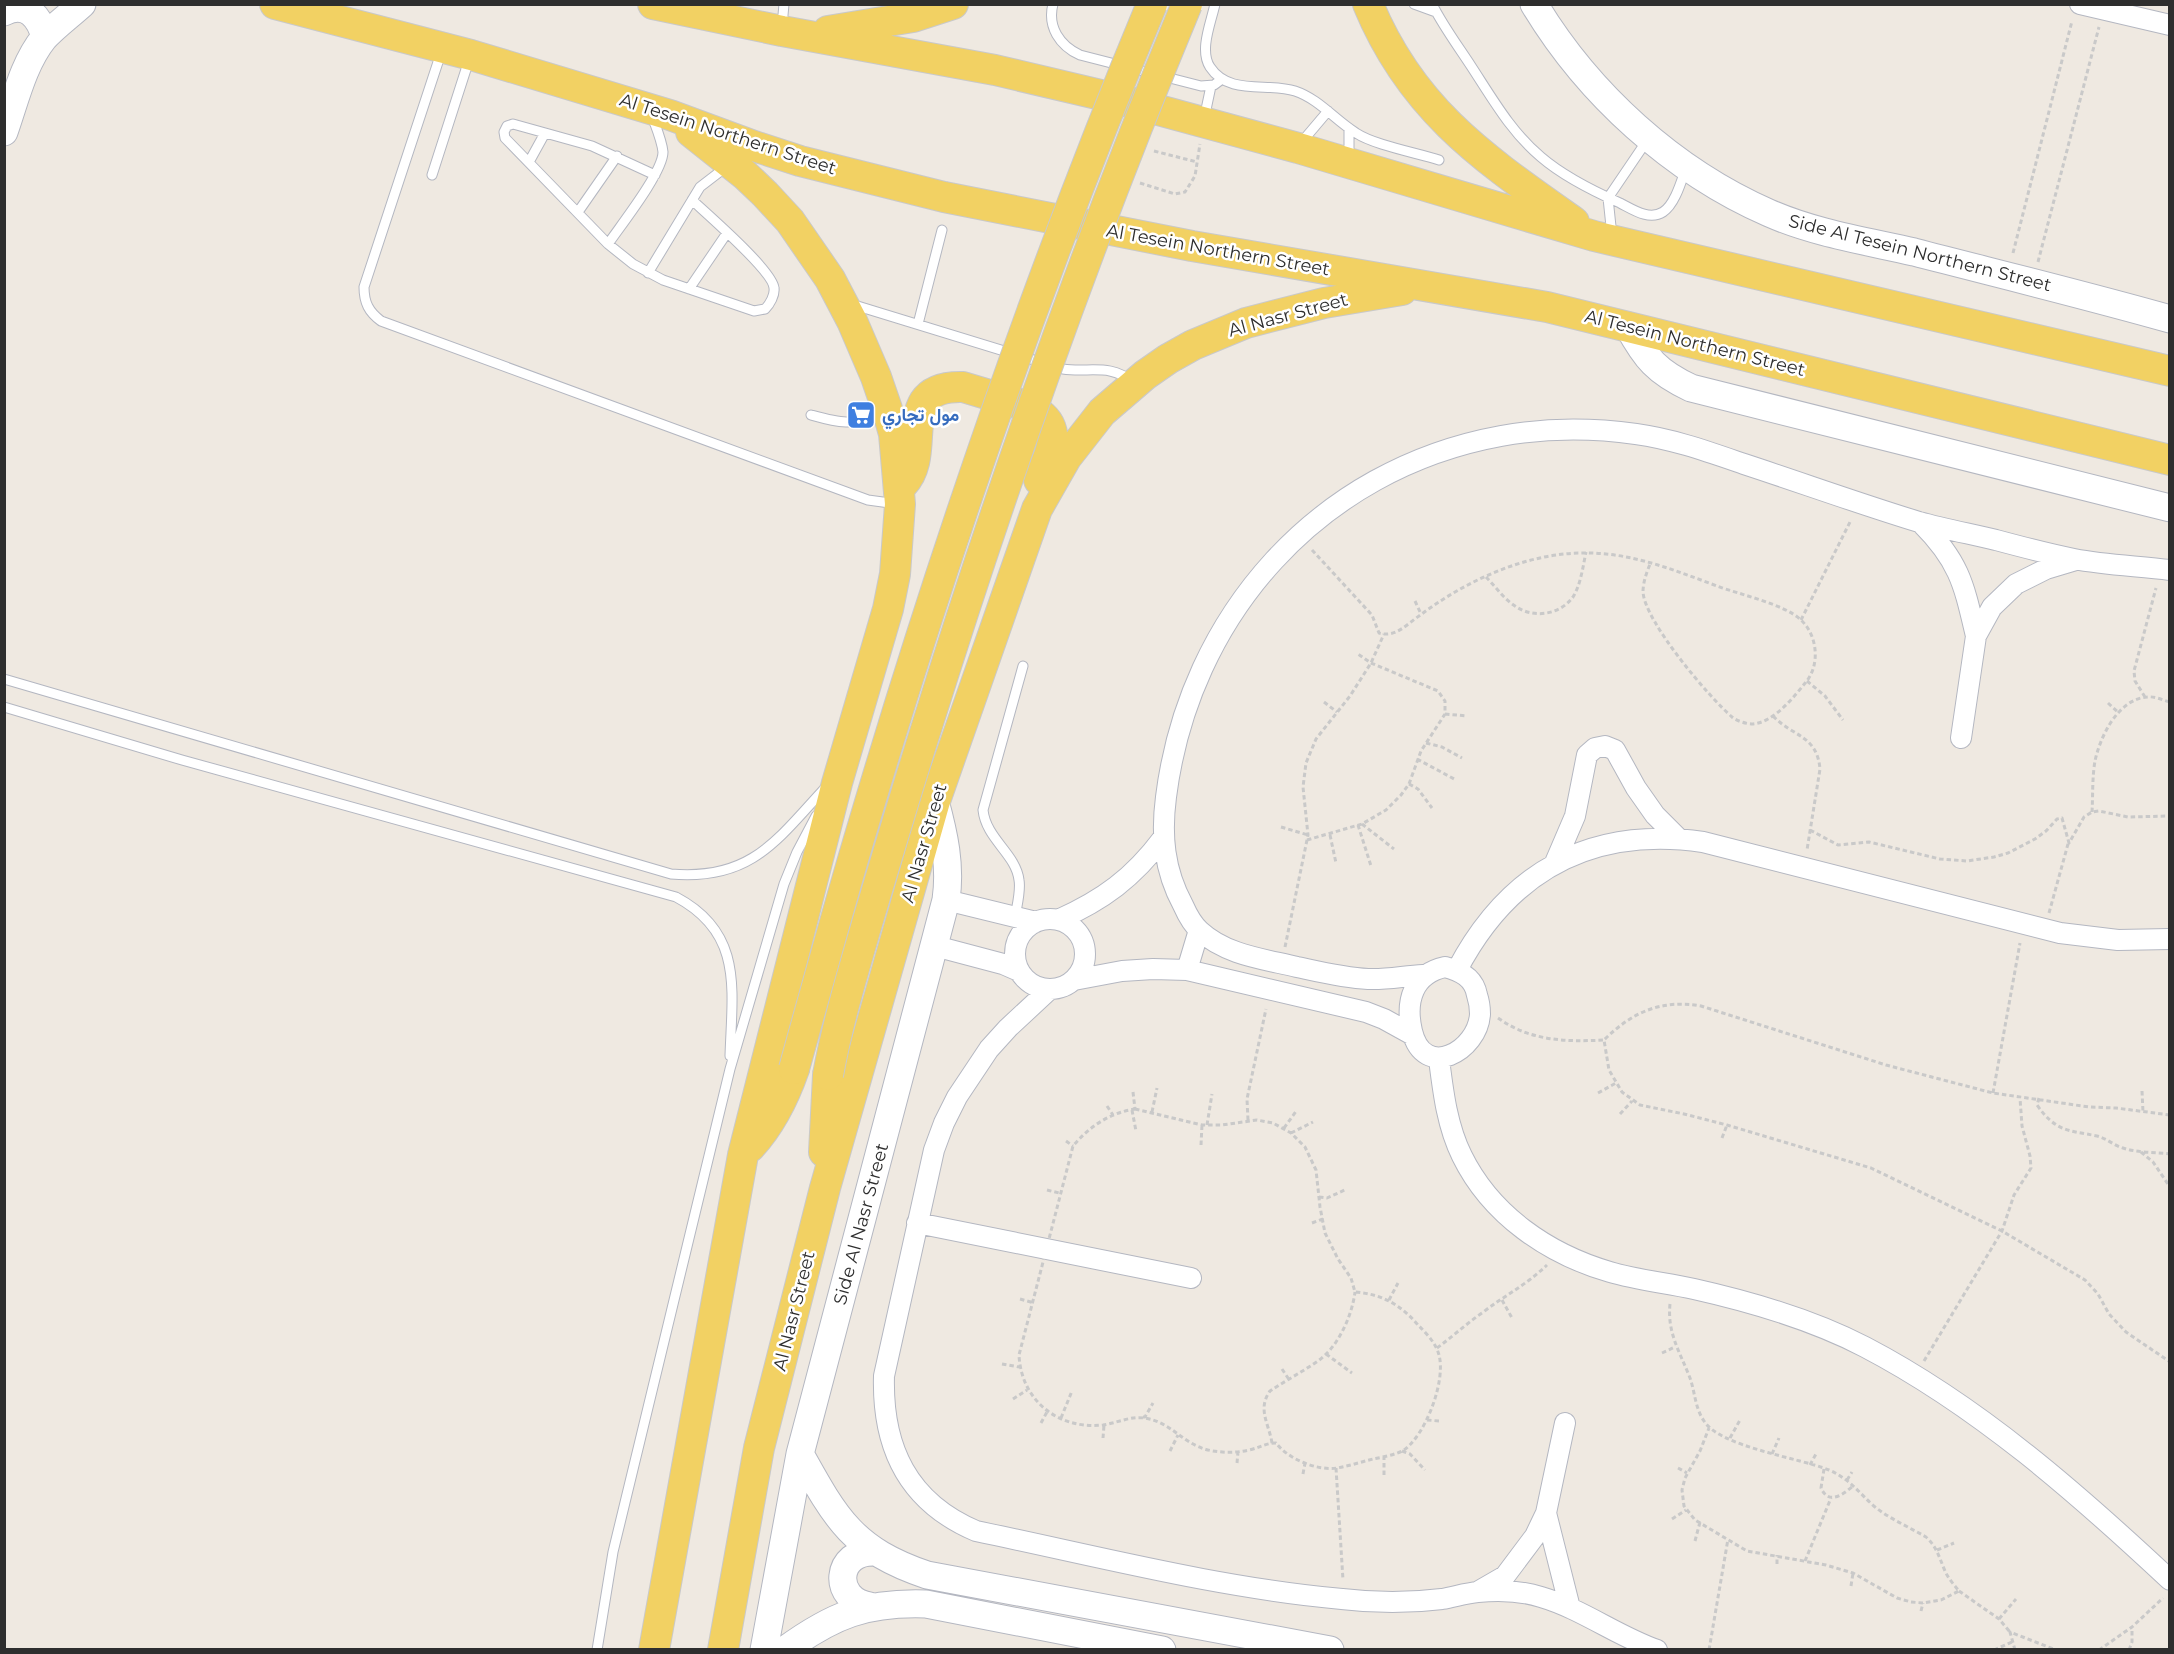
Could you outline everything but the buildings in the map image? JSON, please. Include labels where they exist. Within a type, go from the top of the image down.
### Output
[{"type":"main road","name":"Al Tesein Northern Street","points":[[275,4],[457,51],[660,112],[800,161],[984,207],[1192,246],[1547,307],[2169,460]]},
{"type":"main road","points":[[653,4],[790,23],[995,70],[1298,147],[1604,238],[2169,371]]},
{"type":"main road","points":[[790,23],[884,23],[913,17],[954,4]]},
{"type":"main road","points":[[743,1155],[774,1115],[794,1069],[864,820],[929,610],[1058,240],[1152,4]]},
{"type":"main road","points":[[825,1188],[824,1132],[828,1075],[839,1020],[890,844],[962,614],[1024,430],[1095,236],[1187,4]]},
{"type":"main road","points":[[1368,4],[1385,41],[1403,70],[1433,109],[1455,132],[1505,173],[1604,238]]},
{"type":"main road","points":[[654,1650],[743,1155],[838,777],[888,609],[895,574],[899,496],[894,434],[876,377],[842,301],[811,249],[790,221],[765,194],[730,164],[660,112]]},
{"type":"main road","name":"Al Nasr Street","points":[[723,1650],[759,1448],[825,1188],[935,801],[1037,509],[1066,458],[1102,412],[1161,364],[1193,345],[1246,323],[1365,295],[1433,286]]},
{"type":"main road","points":[[899,496],[915,465],[918,416],[921,407],[933,394],[942,389],[963,387],[1027,406],[1035,409],[1047,421],[1052,439],[1052,448],[1025,512],[1024,528],[1027,537]]},
{"type":"street","points":[[4,132],[27,68],[45,37],[82,4]]},
{"type":"street","name":"Side Al Tesein Northern Street","points":[[1534,4],[1581,69],[1628,119],[1687,166],[1770,214],[1807,226],[2020,278],[2169,319]]},
{"type":"street","points":[[4,12],[16,6],[31,9],[38,15],[45,37]]},
{"type":"street","points":[[2077,10],[2103,11],[2169,26]]},
{"type":"street","points":[[1628,326],[1650,362],[1669,378],[1691,388],[2169,508]]},
{"type":"street","points":[[1423,975],[1413,991],[1410,1005],[1413,1035],[1422,1051],[1440,1059],[1452,1055],[1471,1038],[1480,1014],[1476,988],[1468,977],[1457,970],[1445,967],[1423,975],[1388,980],[1338,976],[1243,955],[1225,948],[1199,930],[1176,892],[1168,869],[1163,838],[1169,772],[1179,728],[1194,684],[1214,643],[1238,604],[1266,568],[1298,535],[1334,506],[1373,482],[1414,461],[1457,446],[1502,436],[1547,430],[1593,429],[1639,434],[1684,444],[1921,522],[2076,560],[2165,569]]},
{"type":"street","points":[[1921,522],[1940,542],[1956,566],[1966,594],[1976,636]]},
{"type":"street","points":[[1961,738],[1976,636],[1992,607],[2016,584],[2046,569],[2076,560]]},
{"type":"street","points":[[1554,865],[1575,816],[1587,755],[1595,748],[1605,746],[1615,750],[1636,788],[1655,815],[1679,838]]},
{"type":"street","name":"Side Al Nasr Street","points":[[764,1650],[800,1454],[946,900],[949,868],[947,848],[935,801]]},
{"type":"street","points":[[1163,838],[1145,862],[1105,896],[1058,920],[1036,922],[1024,930],[1017,943],[1015,957],[1019,971],[1027,981],[1038,987],[1050,989],[1063,987],[1074,980],[1122,971],[1187,970],[1366,1012],[1413,1035]]},
{"type":"street","points":[[1457,970],[1487,920],[1529,880],[1583,851],[1614,842],[1647,838],[1679,838],[1703,842],[2044,929],[2118,940],[2169,939]]},
{"type":"street","points":[[946,900],[1036,922]]},
{"type":"street","points":[[1058,920],[1071,927],[1081,938],[1085,953],[1082,967],[1074,980]]},
{"type":"street","points":[[1187,970],[1199,930]]},
{"type":"street","points":[[935,946],[1003,964],[1019,971]]},
{"type":"street","points":[[1050,989],[989,1049],[957,1097],[934,1150],[884,1376],[885,1416],[890,1439],[904,1471],[925,1499],[939,1512],[957,1523],[987,1533],[1245,1587],[1344,1600],[1413,1601],[1443,1599],[1478,1592],[1520,1593],[1540,1597],[1570,1608],[1657,1650]]},
{"type":"street","points":[[1440,1059],[1443,1091],[1450,1124],[1461,1155],[1486,1195],[1529,1236],[1559,1253],[1612,1273],[1753,1304],[1808,1322],[1863,1347],[1915,1376],[2050,1474],[2127,1540],[2169,1580]]},
{"type":"street","points":[[917,1223],[1191,1278]]},
{"type":"street","points":[[1478,1592],[1505,1576],[1535,1536],[1546,1513],[1565,1423]]},
{"type":"street","points":[[800,1454],[835,1513],[853,1534],[875,1552],[900,1566],[927,1575],[1330,1650]]},
{"type":"street","points":[[1546,1513],[1570,1608]]},
{"type":"street","points":[[870,1606],[861,1605],[847,1594],[843,1576],[845,1567],[858,1554],[875,1552]]},
{"type":"street","points":[[784,1650],[818,1626],[843,1614],[870,1606],[898,1603],[926,1604],[1162,1650]]},
{"type":"lane","points":[[1053,4],[1052,22],[1057,36],[1072,52],[1202,86],[1218,84],[1222,79]]},
{"type":"lane","points":[[1215,4],[1205,55],[1211,69],[1222,79],[1240,86],[1271,86],[1291,90],[1311,98],[1349,128],[1366,138],[1439,160]]},
{"type":"lane","points":[[1414,4],[1434,8],[1504,117],[1528,146],[1558,170],[1608,198],[1644,214],[1658,214],[1668,208],[1687,166]]},
{"type":"lane","points":[[432,175],[457,51]]},
{"type":"lane","points":[[457,51],[364,287],[364,297],[373,315],[381,321],[868,500],[899,496]]},
{"type":"lane","points":[[1204,122],[1211,86]]},
{"type":"lane","points":[[1298,147],[1328,111]]},
{"type":"lane","points":[[608,244],[655,175],[661,160],[663,150],[660,112]]},
{"type":"lane","points":[[655,175],[617,156],[570,139],[513,124],[505,128],[505,138],[608,244],[633,264],[648,273],[689,289],[754,311],[762,311],[768,306],[774,293],[772,281],[727,232],[692,200]]},
{"type":"lane","points":[[1348,162],[1349,128]]},
{"type":"lane","points":[[529,162],[545,133]]},
{"type":"lane","points":[[1604,238],[1608,198],[1649,137]]},
{"type":"lane","points":[[578,212],[617,156]]},
{"type":"lane","points":[[648,273],[704,183],[730,164]]},
{"type":"lane","points":[[918,324],[942,230]]},
{"type":"lane","points":[[689,289],[727,232]]},
{"type":"lane","points":[[842,301],[1064,369],[1114,371],[1134,384]]},
{"type":"lane","points":[[811,415],[837,422],[852,423],[887,409]]},
{"type":"lane","points":[[1015,917],[1019,886],[1018,872],[987,828],[983,810],[1023,666]]},
{"type":"lane","points":[[4,679],[671,874],[692,876],[713,874],[733,869],[752,860],[769,848],[838,777]]},
{"type":"lane","points":[[4,707],[182,760],[676,897],[706,918],[725,947],[732,979],[730,1069]]},
{"type":"lane","points":[[597,1650],[613,1552],[730,1069],[784,884],[809,829],[838,777]]},
{"type":"path","points":[[2020,278],[2077,10]]},
{"type":"path","points":[[2020,278],[2103,11]]},
{"type":"path","points":[[1137,182],[1143,186],[1175,194],[1185,192],[1195,176],[1197,162],[1160,151],[1149,151]]},
{"type":"path","points":[[1801,620],[1860,502]]},
{"type":"path","points":[[1298,535],[1372,615],[1379,633],[1384,634],[1398,632],[1446,598],[1486,577],[1534,559],[1586,552],[1651,562],[1785,609],[1801,620],[1808,630],[1816,656],[1807,681],[1773,716],[1753,724],[1733,718],[1693,674],[1648,610],[1643,593],[1646,574],[1651,562]]},
{"type":"path","points":[[1486,577],[1513,605],[1525,612],[1539,614],[1552,612],[1564,606],[1573,596],[1579,584],[1586,552]]},
{"type":"path","points":[[2145,697],[2135,681],[2134,671],[2165,569]]},
{"type":"path","points":[[1414,601],[1421,614]]},
{"type":"path","points":[[1281,963],[1308,835],[1303,787],[1306,763],[1316,739],[1371,663],[1384,634]]},
{"type":"path","points":[[1307,840],[1330,835],[1360,824],[1386,810],[1409,784],[1417,759],[1445,714],[1445,701],[1438,691],[1371,663],[1358,654]]},
{"type":"path","points":[[1807,681],[1825,696],[1843,720]]},
{"type":"path","points":[[2092,812],[2098,750],[2103,737],[2119,713],[2127,705],[2145,697],[2169,702]]},
{"type":"path","points":[[1324,702],[1337,712]]},
{"type":"path","points":[[2108,703],[2119,713]]},
{"type":"path","points":[[1445,714],[1467,716]]},
{"type":"path","points":[[1773,716],[1806,739],[1819,756],[1820,769],[1804,868]]},
{"type":"path","points":[[1426,743],[1442,747],[1462,758]]},
{"type":"path","points":[[1417,759],[1456,780]]},
{"type":"path","points":[[1409,784],[1418,789],[1432,808]]},
{"type":"path","points":[[2044,929],[2069,843],[2084,817],[2092,812],[2128,817],[2169,816]]},
{"type":"path","points":[[1810,830],[1838,845],[1869,842],[1940,859],[1967,861],[2008,853],[2035,839],[2057,819],[2062,818],[2069,843]]},
{"type":"path","points":[[1360,824],[1394,849]]},
{"type":"path","points":[[1360,824],[1371,866]]},
{"type":"path","points":[[1281,827],[1308,835]]},
{"type":"path","points":[[1330,835],[1336,863]]},
{"type":"path","points":[[1993,1093],[2024,924]]},
{"type":"path","points":[[1248,1121],[1247,1099],[1270,989]]},
{"type":"path","points":[[1479,1001],[1501,1020],[1529,1034],[1560,1041],[1604,1040],[1626,1021],[1648,1008],[1664,1004],[1689,1004],[1815,1040],[1886,1065],[1993,1093],[2089,1107],[2169,1115]]},
{"type":"path","points":[[1604,1040],[1606,1060],[1616,1083],[1632,1101],[1650,1109],[1684,1114],[1727,1125],[1871,1168],[2002,1231],[2085,1280],[2098,1294],[2109,1314],[2126,1332],[2169,1362]]},
{"type":"path","points":[[1598,1093],[1616,1083]]},
{"type":"path","points":[[1152,1112],[1157,1088]]},
{"type":"path","points":[[2142,1091],[2143,1112]]},
{"type":"path","points":[[1133,1092],[1136,1131]]},
{"type":"path","points":[[1207,1125],[1212,1094]]},
{"type":"path","points":[[1915,1376],[2002,1231],[2014,1195],[2031,1168],[2022,1126],[2020,1098]]},
{"type":"path","points":[[2038,1098],[2037,1105],[2042,1113],[2065,1130],[2098,1136],[2124,1149],[2169,1154]]},
{"type":"path","points":[[1620,1114],[1632,1101]]},
{"type":"path","points":[[1107,1106],[1113,1115]]},
{"type":"path","points":[[1153,1403],[1146,1417],[1104,1425],[1082,1425],[1061,1418],[1037,1403],[1027,1390],[1019,1367],[1019,1355],[1072,1146],[1091,1128],[1113,1115],[1134,1109],[1202,1125],[1248,1121],[1273,1123],[1291,1133],[1305,1147],[1311,1158],[1316,1170],[1323,1219],[1331,1246],[1352,1278],[1355,1292],[1340,1334],[1326,1354],[1270,1391],[1263,1404],[1263,1411],[1272,1443]]},
{"type":"path","points":[[1284,1128],[1297,1110]]},
{"type":"path","points":[[1291,1133],[1313,1122]]},
{"type":"path","points":[[1201,1145],[1202,1125]]},
{"type":"path","points":[[1722,1138],[1727,1125]]},
{"type":"path","points":[[1066,1141],[1072,1146]]},
{"type":"path","points":[[2139,1151],[2153,1162],[2169,1187]]},
{"type":"path","points":[[1319,1197],[1327,1198],[1347,1189]]},
{"type":"path","points":[[1047,1190],[1059,1193]]},
{"type":"path","points":[[1312,1223],[1323,1219]]},
{"type":"path","points":[[1437,1348],[1459,1333],[1482,1312],[1522,1287],[1559,1253]]},
{"type":"path","points":[[1389,1300],[1398,1283]]},
{"type":"path","points":[[1674,1285],[1670,1311],[1675,1347],[1689,1377],[1698,1412],[1709,1428],[1772,1454],[1824,1468],[1847,1480],[1877,1508],[1926,1537],[1937,1550],[1948,1577],[1959,1591],[1999,1619],[2010,1632],[2056,1650]]},
{"type":"path","points":[[1141,1418],[1166,1424],[1178,1435],[1206,1449],[1227,1453],[1275,1443],[1280,1449],[1305,1463],[1336,1468],[1384,1458],[1402,1451],[1416,1439],[1427,1420],[1439,1380],[1440,1364],[1437,1348],[1407,1312],[1389,1300],[1371,1293],[1355,1292]]},
{"type":"path","points":[[1020,1299],[1034,1303]]},
{"type":"path","points":[[1502,1300],[1512,1318]]},
{"type":"path","points":[[1662,1353],[1675,1347]]},
{"type":"path","points":[[1326,1354],[1352,1373]]},
{"type":"path","points":[[1002,1364],[1019,1367]]},
{"type":"path","points":[[1282,1369],[1288,1378]]},
{"type":"path","points":[[1013,1399],[1027,1390]]},
{"type":"path","points":[[1061,1418],[1072,1390]]},
{"type":"path","points":[[1041,1423],[1048,1410]]},
{"type":"path","points":[[1427,1420],[1439,1421]]},
{"type":"path","points":[[1730,1438],[1740,1420]]},
{"type":"path","points":[[1102,1438],[1104,1425]]},
{"type":"path","points":[[1709,1428],[1682,1490],[1684,1506],[1691,1518],[1747,1551],[1826,1564],[1853,1573],[1897,1598],[1911,1602],[1941,1600],[1959,1591]]},
{"type":"path","points":[[1170,1451],[1178,1435]]},
{"type":"path","points":[[1772,1454],[1779,1438]]},
{"type":"path","points":[[1402,1451],[1410,1454],[1425,1470]]},
{"type":"path","points":[[1237,1463],[1238,1452]]},
{"type":"path","points":[[1810,1465],[1817,1452]]},
{"type":"path","points":[[1384,1458],[1384,1475]]},
{"type":"path","points":[[1303,1474],[1305,1463]]},
{"type":"path","points":[[1336,1468],[1344,1600]]},
{"type":"path","points":[[1678,1468],[1688,1473]]},
{"type":"path","points":[[1824,1468],[1821,1488],[1827,1496],[1831,1498],[1840,1496],[1854,1485]]},
{"type":"path","points":[[1847,1480],[1852,1472]]},
{"type":"path","points":[[1805,1561],[1831,1498]]},
{"type":"path","points":[[1672,1519],[1686,1509]]},
{"type":"path","points":[[1695,1540],[1700,1522]]},
{"type":"path","points":[[1709,1650],[1728,1539]]},
{"type":"path","points":[[1937,1550],[1954,1543]]},
{"type":"path","points":[[1776,1564],[1777,1555]]},
{"type":"path","points":[[1851,1586],[1853,1573]]},
{"type":"path","points":[[2099,1650],[2132,1627],[2169,1591]]},
{"type":"path","points":[[1999,1619],[2016,1599]]},
{"type":"path","points":[[1921,1611],[1923,1603]]},
{"type":"path","points":[[2128,1650],[2132,1642],[2132,1627]]},
{"type":"path","points":[[2010,1632],[2015,1650]]},
{"type":"path","points":[[1994,1650],[2012,1642]]},
{"type":"place","name":"مول تجاري","points":[[861,415]]}]
